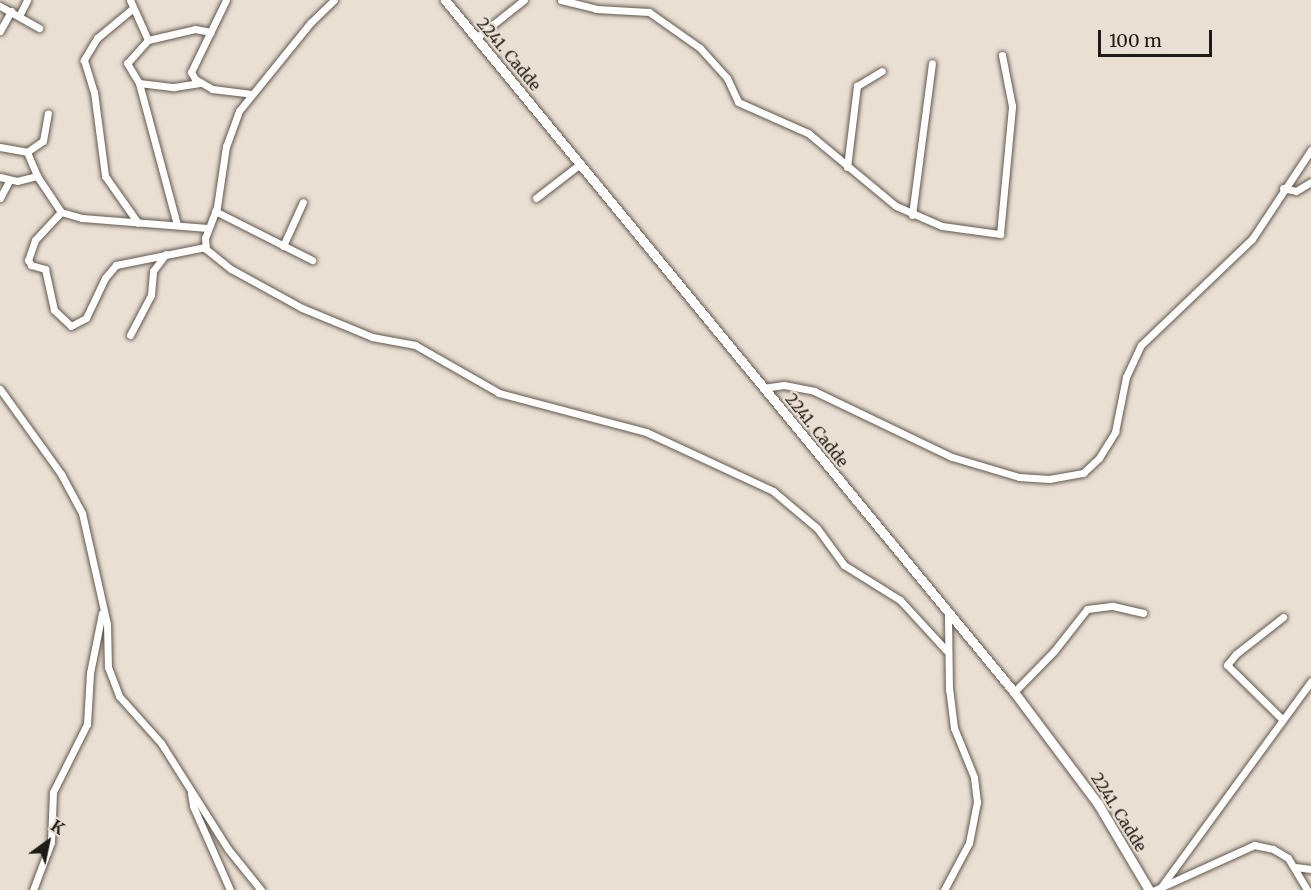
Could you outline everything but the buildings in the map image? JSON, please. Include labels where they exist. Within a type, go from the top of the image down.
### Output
[{"type":"street","points":[[19,16],[27,0]]},
{"type":"street","points":[[130,0],[132,9],[148,39]]},
{"type":"street","points":[[226,0],[191,66],[191,72],[200,82],[212,89],[250,94]]},
{"type":"street","points":[[205,247],[208,228],[216,211],[226,146],[239,111],[250,94],[334,0]]},
{"type":"street","name":"2241. Cadde","points":[[445,0],[1014,692],[1086,785],[1149,890]]},
{"type":"street","points":[[476,38],[524,0]]},
{"type":"street","points":[[561,0],[596,9],[643,10],[656,16],[700,48],[727,78],[738,102],[808,134],[847,167],[912,215],[942,226],[1000,234],[1012,106],[1002,55]]},
{"type":"street","points":[[0,6],[39,28]]},
{"type":"street","points":[[132,9],[97,38],[84,60],[94,92],[105,176],[138,223]]},
{"type":"street","points":[[0,31],[10,11]]},
{"type":"street","points":[[177,225],[139,83],[127,61],[148,39],[195,29],[211,32]]},
{"type":"street","points":[[912,215],[932,63]]},
{"type":"street","points":[[847,167],[857,86],[882,71]]},
{"type":"street","points":[[139,83],[174,87],[200,82]]},
{"type":"street","points":[[0,147],[27,152],[43,141],[48,113]]},
{"type":"street","points":[[763,388],[784,385],[814,391],[947,455],[1019,477],[1049,479],[1083,473],[1099,458],[1114,432],[1128,369],[1141,345],[1252,239],[1283,188],[1311,150]]},
{"type":"street","points":[[27,152],[37,176],[61,212],[138,223],[208,228]]},
{"type":"street","points":[[536,198],[580,164]]},
{"type":"street","points":[[0,177],[9,181],[37,176]]},
{"type":"street","points":[[0,198],[9,181]]},
{"type":"street","points":[[1283,188],[1296,191],[1311,182]]},
{"type":"street","points":[[283,246],[303,202]]},
{"type":"street","points":[[216,211],[312,260]]},
{"type":"street","points":[[61,212],[35,240],[28,255],[31,265],[45,269],[54,310],[71,326],[86,318],[105,278],[116,265],[205,247]]},
{"type":"street","points":[[205,247],[231,269],[303,308],[372,337],[415,345],[499,393],[646,432],[773,491],[817,528],[844,566],[900,600],[946,650]]},
{"type":"street","points":[[130,335],[151,295],[153,271],[166,254]]},
{"type":"street","points":[[0,389],[76,500],[86,523],[108,632],[108,667],[114,688],[161,743],[191,793],[261,890]]},
{"type":"street","points":[[1014,692],[1060,644],[1087,609],[1113,606],[1143,613]]},
{"type":"street","points":[[33,890],[51,842],[53,792],[87,724],[90,673],[103,611]]},
{"type":"street","points":[[944,890],[969,843],[977,802],[974,777],[954,728],[946,650],[948,614]]},
{"type":"street","points":[[1282,719],[1227,665],[1236,654],[1283,617]]},
{"type":"street","points":[[1158,888],[1311,681]]},
{"type":"street","points":[[191,793],[193,806],[230,890]]},
{"type":"street","points":[[1158,888],[1254,846],[1273,849],[1295,867],[1307,890]]},
{"type":"street","points":[[1295,867],[1311,869]]}]
